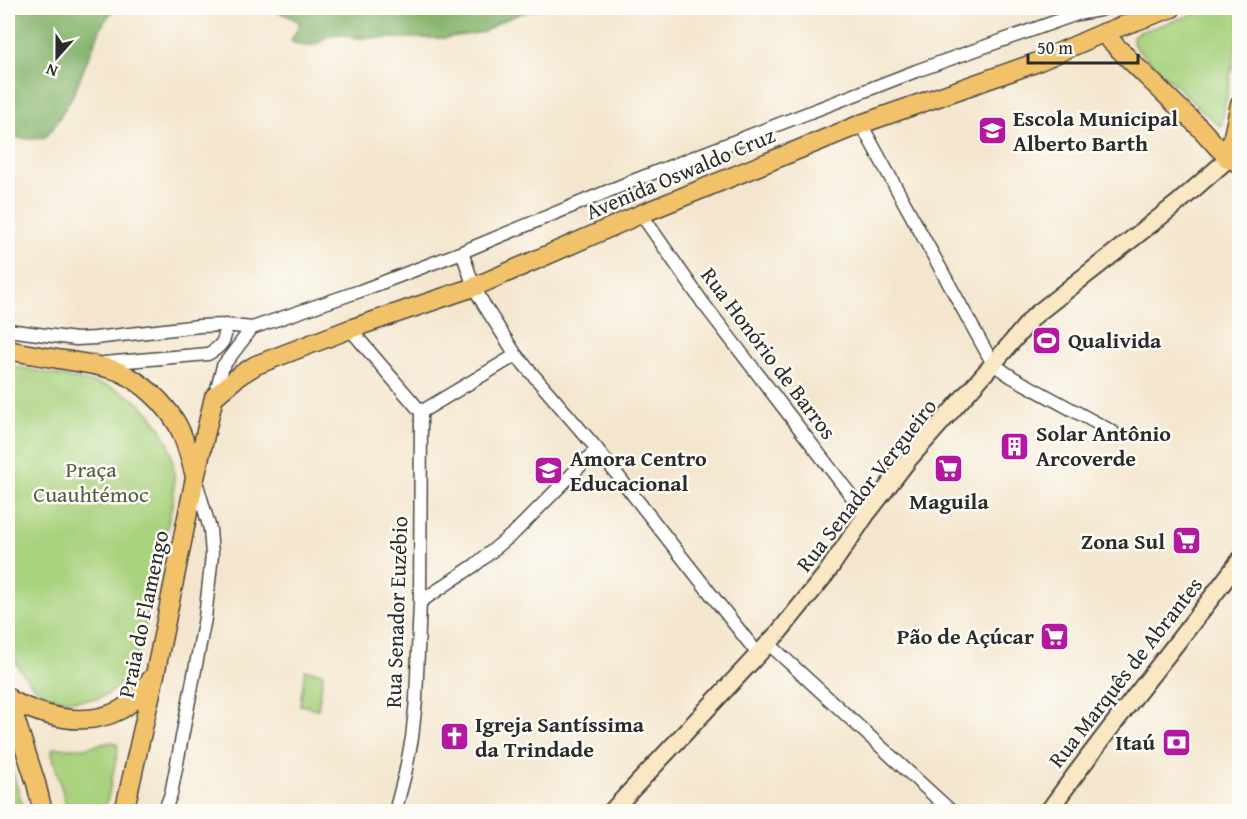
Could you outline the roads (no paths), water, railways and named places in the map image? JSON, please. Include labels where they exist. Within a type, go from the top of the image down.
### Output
[{"type":"main road","name":"Avenida Oswaldo Cruz","points":[[214,397],[256,365],[350,329],[474,287],[640,214],[861,124],[1035,63],[1103,33],[1172,8]]},
{"type":"main road","points":[[1103,33],[1144,76],[1234,161]]},
{"type":"main road","points":[[1234,161],[1239,104]]},
{"type":"main road","points":[[8,351],[90,364],[118,371],[135,380],[164,406],[178,425],[195,478]]},
{"type":"main road","points":[[195,478],[214,397]]},
{"type":"main road","name":"Praia do Flamengo","points":[[124,812],[155,675],[195,478]]},
{"type":"main road","points":[[8,698],[46,715],[67,719],[88,719],[121,710],[155,675]]},
{"type":"main road","points":[[8,698],[36,783],[43,812]]},
{"type":"street","points":[[1101,8],[1103,33]]},
{"type":"street","name":"Avenida Oswaldo Cruz","points":[[252,328],[360,291],[462,252],[630,183],[1073,10],[1101,8]]},
{"type":"street","points":[[861,124],[993,364],[1012,377],[1113,432]]},
{"type":"street","name":"Rua Senador Vergueiro","points":[[611,812],[779,632],[826,574],[866,515],[909,459],[1034,316],[1234,161]]},
{"type":"street","name":"Rua Honório de Barros","points":[[640,214],[703,303],[866,515]]},
{"type":"street","points":[[462,252],[474,287],[516,355],[597,448],[763,649],[952,812]]},
{"type":"street","points":[[90,364],[208,354],[221,346],[225,340],[225,325]]},
{"type":"street","points":[[8,330],[76,339],[199,326],[225,325],[252,328]]},
{"type":"street","points":[[214,397],[223,366],[252,328]]},
{"type":"street","points":[[350,329],[421,412],[516,355]]},
{"type":"street","name":"Rua Senador Euzébio","points":[[394,812],[405,774],[416,700],[420,602],[421,412]]},
{"type":"street","points":[[420,602],[475,565],[515,531],[597,448]]},
{"type":"street","points":[[164,812],[171,795],[205,618],[212,555],[210,529],[195,478]]},
{"type":"street","name":"Rua Marquês de Abrantes","points":[[1048,812],[1084,760],[1239,560]]},
{"type":"place","name":"Escola Municipal Alberto Barth","points":[[992,131]]},
{"type":"place","name":"Qualivida","points":[[1047,340]]},
{"type":"place","name":"Solar Antônio Arcoverde","points":[[1015,446]]},
{"type":"place","name":"Maguila","points":[[949,469]]},
{"type":"place","name":"Amora Centro Educacional","points":[[549,471]]},
{"type":"place","name":"Zona Sul","points":[[1186,541]]},
{"type":"place","name":"Pão de Açúcar","points":[[1055,636]]},
{"type":"place","name":"Igreja Santíssima da Trindade","points":[[454,737]]},
{"type":"place","name":"Itaú","points":[[1176,742]]},
{"type":"park label","name":"Praça Cuauhtémoc","points":[[91,482]]}]
